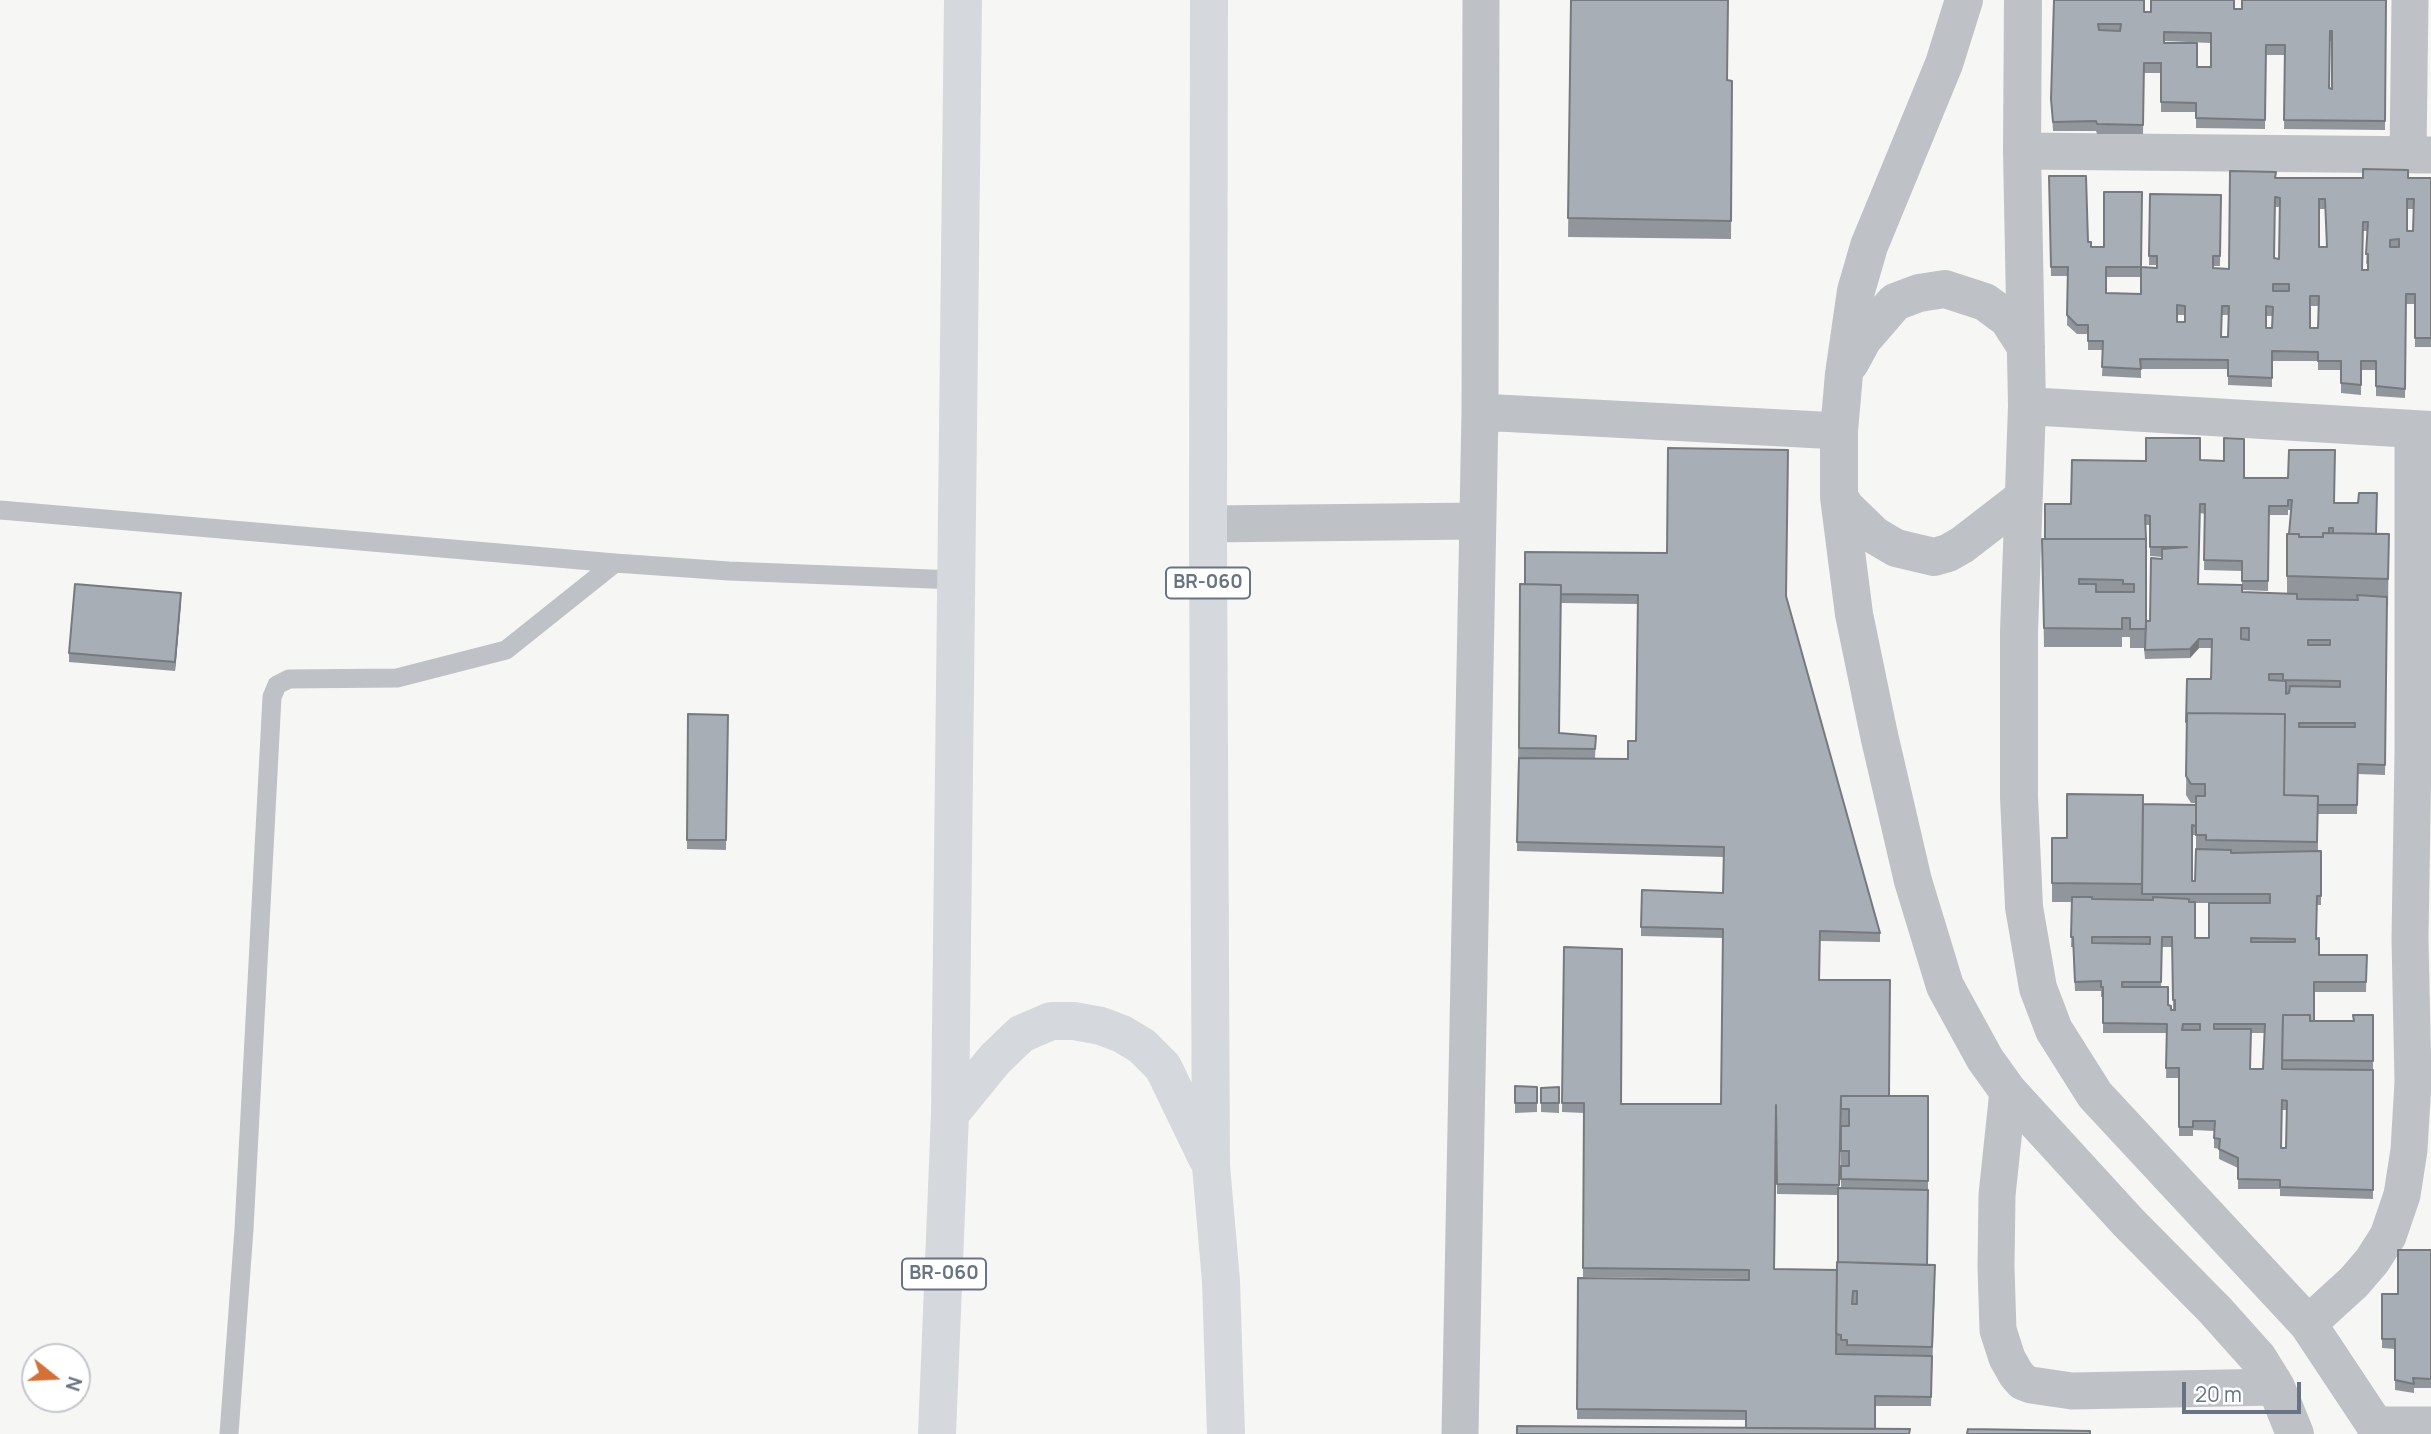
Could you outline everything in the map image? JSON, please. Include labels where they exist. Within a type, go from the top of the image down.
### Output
[{"type":"highway","name":"BR-060","points":[[937,1434],[950,1114],[963,0]]},
{"type":"highway","name":"BR-060","points":[[1209,0],[1211,1166],[1221,1281],[1226,1434]]},
{"type":"highway","points":[[950,1114],[995,1059],[1021,1034],[1051,1021],[1087,1023],[1122,1034],[1142,1046],[1163,1067],[1211,1166]]},
{"type":"street","points":[[1460,1434],[1480,412],[1481,0]]},
{"type":"street","points":[[1964,0],[1944,64],[1869,246],[1856,291],[1844,374],[1839,431],[1839,497],[1854,614],[1879,736],[1913,881],[1945,986],[1985,1059],[2008,1091],[2258,1358],[2276,1387],[2295,1434]]},
{"type":"street","points":[[2023,0],[2022,151],[2027,406],[2018,797],[2024,906],[2038,988],[2054,1030],[2095,1095],[2308,1324],[2376,1429],[2431,1425]]},
{"type":"street","points":[[2022,151],[2420,155],[2410,0]]},
{"type":"street","points":[[1844,374],[1863,339],[1895,302],[1919,293],[1945,289],[1985,302],[2008,319],[2026,347]]},
{"type":"street","points":[[2027,406],[2422,430],[2422,752],[2410,939],[2413,1082],[2409,1150],[2402,1195],[2388,1236],[2354,1282],[2308,1324]]},
{"type":"street","points":[[1480,412],[1839,431]]},
{"type":"street","points":[[1839,497],[1846,508],[1874,535],[1896,548],[1934,557],[1962,545],[2023,498]]},
{"type":"street","points":[[1208,524],[1478,521]]},
{"type":"street","points":[[2008,1091],[1997,1195],[1998,1330],[2007,1358],[2023,1382],[2072,1391],[2276,1387]]},
{"type":"lane","points":[[0,510],[615,563],[729,571],[956,580]]},
{"type":"lane","points":[[229,1434],[244,1229],[272,697],[276,685],[289,680],[397,678],[506,650],[615,563]]},
{"type":"building","points":[[1571,0],[1728,0],[1727,80],[1732,81],[1731,221],[1568,218]]},
{"type":"building","points":[[2054,0],[2144,0],[2144,12],[2151,12],[2151,0],[2234,0],[2234,9],[2242,9],[2242,0],[2386,0],[2385,121],[2284,120],[2285,45],[2266,45],[2265,120],[2196,118],[2196,103],[2161,102],[2161,63],[2144,63],[2143,125],[2097,124],[2096,121],[2053,122],[2051,99]],"holes":[[[2098,24],[2121,24],[2120,31],[2099,30]],[[2330,31],[2332,31],[2332,89],[2329,88]],[[2164,32],[2211,33],[2211,67],[2197,67],[2197,43],[2164,43]]]},
{"type":"building","points":[[2363,169],[2408,170],[2408,178],[2431,178],[2431,338],[2415,338],[2415,294],[2406,294],[2405,389],[2376,386],[2376,361],[2361,361],[2361,385],[2341,383],[2341,361],[2318,361],[2318,352],[2272,351],[2272,378],[2228,376],[2228,360],[2140,359],[2141,369],[2102,367],[2103,341],[2088,341],[2088,325],[2077,325],[2067,315],[2068,267],[2051,267],[2049,176],[2086,176],[2088,242],[2091,242],[2091,247],[2104,247],[2104,192],[2142,192],[2141,267],[2157,268],[2157,256],[2149,256],[2150,194],[2221,195],[2220,256],[2213,256],[2213,268],[2229,269],[2230,171],[2276,172],[2275,178],[2363,178]],"holes":[[[2275,197],[2280,198],[2279,259],[2274,258]],[[2319,199],[2325,199],[2327,247],[2319,247]],[[2407,199],[2414,199],[2413,231],[2407,231]],[[2363,222],[2368,222],[2368,270],[2362,270]],[[2399,239],[2399,247],[2390,247],[2390,240]],[[2106,267],[2141,267],[2141,294],[2106,293]],[[2273,284],[2289,284],[2289,291],[2273,291]],[[2310,296],[2319,296],[2318,328],[2310,328]],[[2177,305],[2185,306],[2185,322],[2177,322]],[[2222,306],[2229,306],[2228,337],[2221,337]],[[2266,306],[2273,307],[2272,328],[2266,328]]]},
{"type":"building","points":[[2146,438],[2200,438],[2200,460],[2224,461],[2224,438],[2244,439],[2244,478],[2288,478],[2289,450],[2335,450],[2334,503],[2358,503],[2359,493],[2377,493],[2376,534],[2333,533],[2333,528],[2329,528],[2329,533],[2323,533],[2323,537],[2299,537],[2299,534],[2289,534],[2292,500],[2288,500],[2288,506],[2269,506],[2268,581],[2242,581],[2242,561],[2204,560],[2205,504],[2200,504],[2198,584],[2242,585],[2242,592],[2297,594],[2297,599],[2358,600],[2357,595],[2387,597],[2385,765],[2358,764],[2357,805],[2318,805],[2318,796],[2284,795],[2285,714],[2187,713],[2186,722],[2187,679],[2211,679],[2212,639],[2199,639],[2190,649],[2145,650],[2146,621],[2150,621],[2151,558],[2162,559],[2162,549],[2187,547],[2150,547],[2150,516],[2145,515],[2146,539],[2045,539],[2045,504],[2071,504],[2072,460],[2146,461]],"holes":[[[2241,628],[2249,628],[2249,640],[2241,639]],[[2308,640],[2330,640],[2330,645],[2308,645]],[[2269,674],[2283,674],[2283,680],[2340,681],[2340,687],[2290,686],[2289,693],[2286,694],[2286,681],[2269,680]],[[2299,723],[2355,723],[2355,727],[2299,727]]]},
{"type":"building","points":[[1668,448],[1788,450],[1786,596],[1880,933],[1820,931],[1819,980],[1890,980],[1889,1096],[1841,1096],[1839,1185],[1777,1184],[1776,1105],[1774,1269],[1837,1270],[1836,1354],[1932,1356],[1931,1397],[1875,1396],[1875,1429],[1746,1428],[1746,1411],[1577,1409],[1578,1278],[1749,1280],[1749,1270],[1583,1268],[1584,1103],[1562,1103],[1564,947],[1622,949],[1621,1104],[1721,1104],[1723,929],[1641,927],[1642,890],[1723,893],[1724,847],[1517,842],[1519,758],[1628,759],[1628,741],[1636,741],[1638,595],[1561,594],[1561,585],[1525,584],[1525,552],[1667,553]]},
{"type":"building","points":[[2323,533],[2389,534],[2388,579],[2287,576],[2287,534],[2323,537]]},
{"type":"building","points":[[2042,539],[2146,539],[2146,629],[2130,629],[2130,618],[2122,618],[2122,629],[2044,628]],"holes":[[[2079,579],[2123,580],[2123,584],[2134,584],[2134,592],[2096,592],[2096,584],[2079,584]]]},
{"type":"building","points":[[75,584],[181,593],[175,662],[69,653]]},
{"type":"building","points":[[1520,584],[1561,585],[1559,733],[1596,736],[1595,749],[1519,748]]},
{"type":"building","points":[[2187,713],[2285,714],[2284,795],[2318,796],[2317,842],[2206,840],[2206,835],[2196,835],[2196,796],[2205,796],[2205,784],[2191,784],[2186,776]]},
{"type":"building","points":[[688,714],[728,715],[726,840],[687,840]]},
{"type":"building","points":[[2067,794],[2143,795],[2142,884],[2052,883],[2052,838],[2067,838]]},
{"type":"building","points":[[2143,804],[2196,805],[2196,826],[2192,825],[2192,881],[2195,881],[2196,849],[2231,850],[2231,853],[2321,851],[2321,896],[2317,896],[2316,939],[2319,938],[2319,955],[2367,955],[2366,982],[2314,982],[2314,1021],[2310,1021],[2310,1015],[2283,1015],[2282,1069],[2373,1070],[2373,1190],[2280,1187],[2280,1180],[2238,1179],[2238,1158],[2219,1149],[2220,1139],[2214,1138],[2215,1121],[2193,1121],[2193,1127],[2179,1127],[2179,1068],[2166,1068],[2167,1024],[2103,1023],[2101,981],[2075,982],[2071,937],[2072,897],[2189,899],[2189,902],[2195,902],[2195,938],[2209,938],[2209,903],[2270,903],[2270,894],[2142,894]],"holes":[[[2092,937],[2150,937],[2150,944],[2092,943]],[[2162,937],[2172,937],[2175,1010],[2171,1010],[2168,1005],[2168,987],[2122,987],[2122,982],[2161,982]],[[2251,938],[2295,939],[2295,942],[2251,942]],[[2183,1024],[2200,1024],[2200,1030],[2182,1030]],[[2214,1024],[2265,1024],[2263,1069],[2250,1069],[2251,1029],[2214,1029]],[[2282,1100],[2287,1101],[2286,1148],[2281,1148]]]},
{"type":"building","points":[[2283,1015],[2310,1015],[2310,1021],[2354,1021],[2353,1015],[2373,1015],[2373,1061],[2282,1060]]},
{"type":"building","points":[[1515,1086],[1537,1087],[1537,1103],[1515,1103]]},
{"type":"building","points":[[1559,1087],[1559,1103],[1541,1103],[1541,1088]]},
{"type":"building","points":[[1841,1096],[1928,1096],[1928,1181],[1841,1179],[1841,1166],[1849,1166],[1849,1151],[1841,1151],[1841,1126],[1849,1126],[1849,1109],[1841,1109]]},
{"type":"building","points":[[1838,1188],[1928,1190],[1927,1265],[1838,1262]]},
{"type":"building","points":[[2398,1250],[2431,1250],[2431,1379],[2413,1378],[2414,1384],[2395,1380],[2395,1339],[2382,1339],[2382,1294],[2398,1294]]},
{"type":"building","points":[[1837,1262],[1935,1265],[1932,1347],[1847,1345],[1847,1340],[1841,1340],[1841,1335],[1836,1334]],"holes":[[[1853,1291],[1857,1291],[1857,1304],[1852,1304]]]},
{"type":"building","points":[[1517,1426],[1910,1429],[1909,1434],[1517,1434]]},
{"type":"building","points":[[1968,1429],[2090,1431],[2090,1434],[1967,1434]]}]
